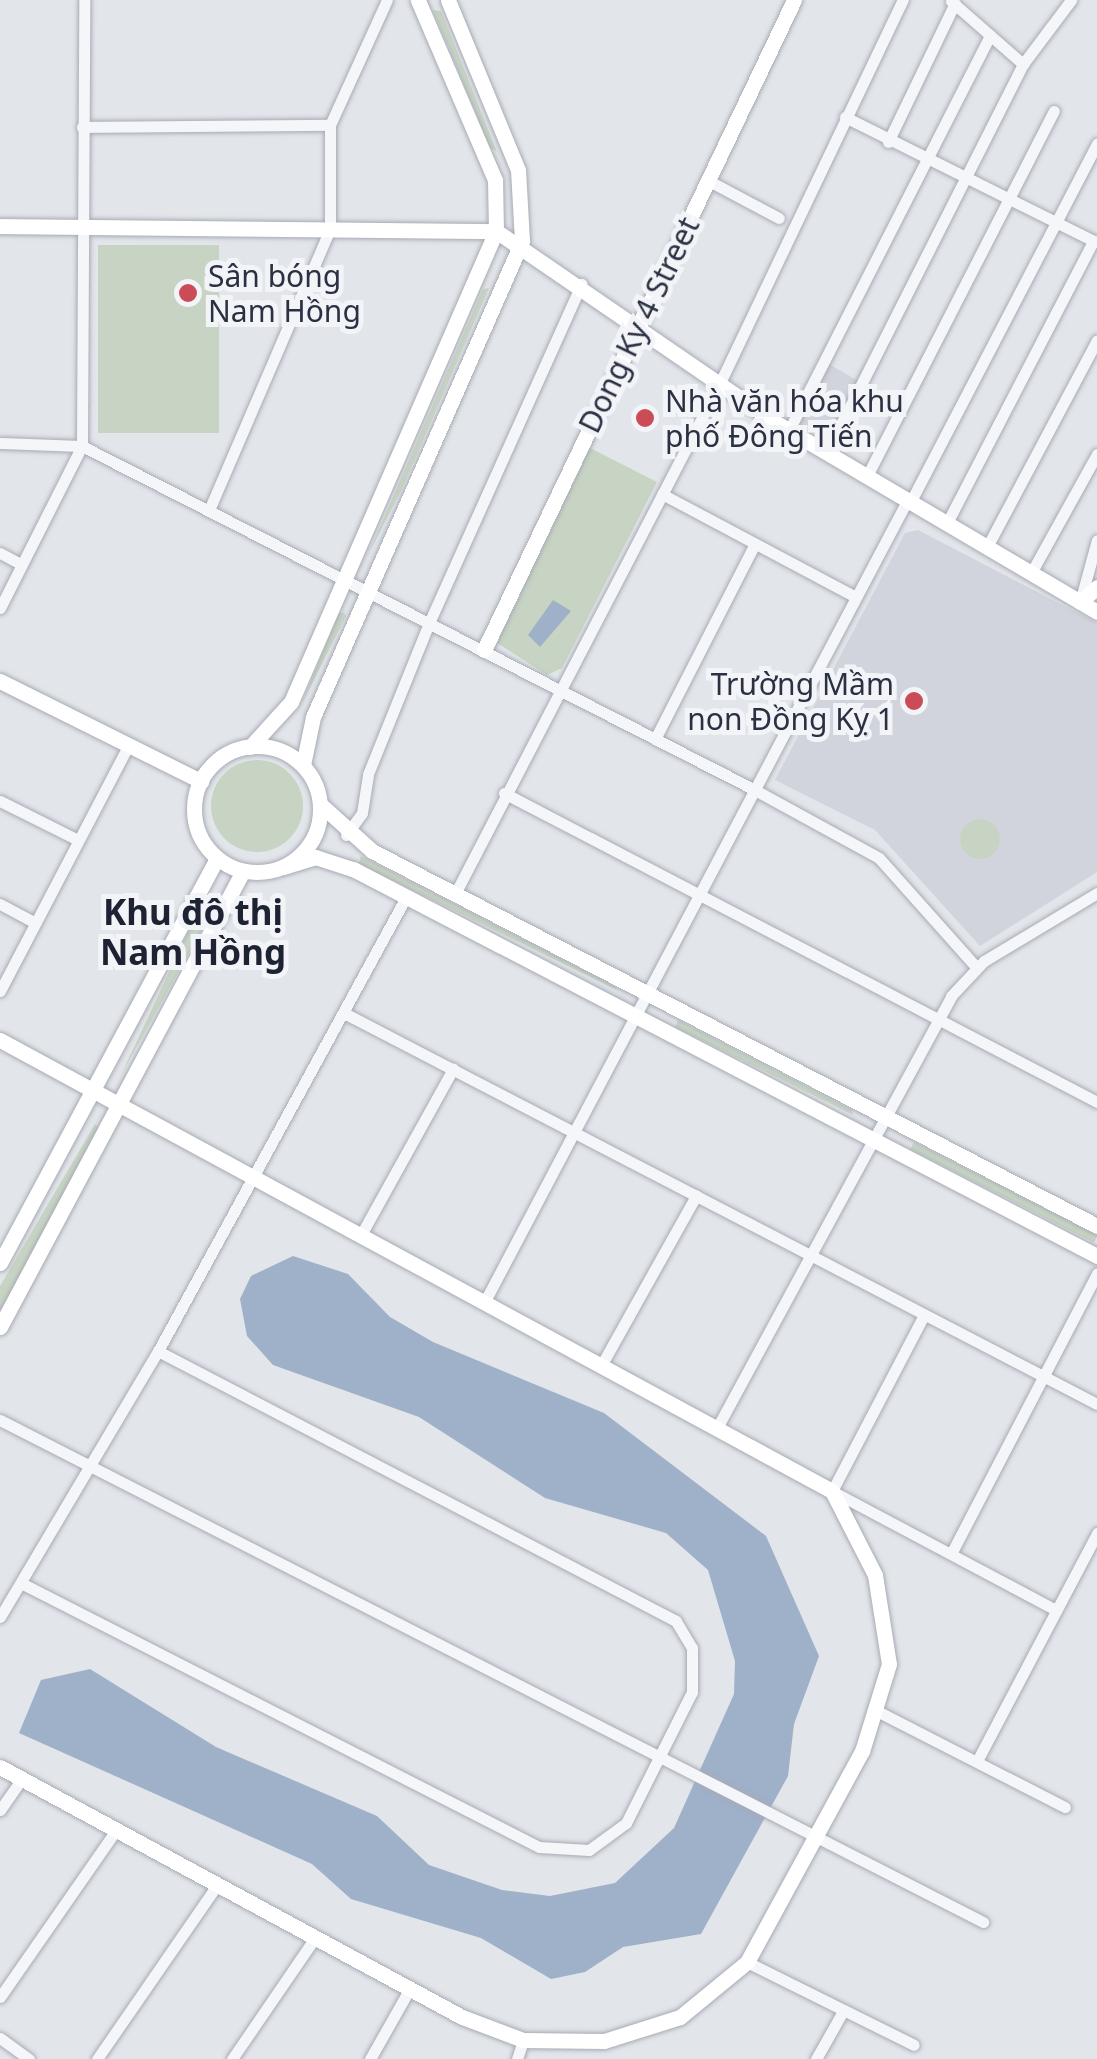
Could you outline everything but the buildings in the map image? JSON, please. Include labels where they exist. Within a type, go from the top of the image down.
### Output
[{"type":"main road","points":[[418,0],[495,180],[496,231],[346,583],[290,704],[250,747],[222,758],[201,781],[196,826],[217,858],[243,871],[323,858],[406,897],[1097,1256]]},
{"type":"main road","points":[[448,0],[518,170],[522,242],[313,716],[303,765],[320,804],[346,834],[1097,1226]]},
{"type":"main road","name":"Dong Ky 4 Street","points":[[484,650],[794,0]]},
{"type":"main road","points":[[0,226],[496,231],[522,242],[719,385],[789,430],[1097,612]]},
{"type":"main road","points":[[1080,602],[1097,588]]},
{"type":"main road","points":[[0,682],[201,781]]},
{"type":"main road","points":[[250,747],[303,765]]},
{"type":"main road","points":[[283,867],[310,844],[320,804]]},
{"type":"main road","points":[[0,1263],[95,1093],[217,858]]},
{"type":"main road","points":[[0,1327],[122,1107],[243,871]]},
{"type":"main road","points":[[0,1040],[257,1175],[832,1490],[886,1615],[889,1664],[877,1711],[818,1838],[747,1962],[664,2024],[604,2041],[523,2040],[408,1990],[0,1767]]},
{"type":"street","points":[[0,608],[82,446],[84,0]]},
{"type":"street","points":[[209,510],[330,229],[330,125],[387,0]]},
{"type":"street","points":[[456,892],[719,385],[903,0]]},
{"type":"street","points":[[827,452],[1023,64],[1071,0]]},
{"type":"street","points":[[888,142],[953,2],[1023,64]]},
{"type":"street","points":[[789,430],[990,35]]},
{"type":"street","points":[[867,476],[1054,111]]},
{"type":"street","points":[[845,117],[926,164],[967,178],[1095,242],[948,523]]},
{"type":"street","points":[[82,127],[330,125]]},
{"type":"street","points":[[484,1301],[638,1017],[854,596],[909,500],[1053,220],[1097,143]]},
{"type":"street","points":[[709,181],[779,218]]},
{"type":"street","points":[[346,834],[362,813],[368,774],[428,623],[581,284]]},
{"type":"street","points":[[987,546],[1097,340]]},
{"type":"street","points":[[0,443],[82,446],[755,790],[879,858],[976,967]]},
{"type":"street","points":[[1031,573],[1097,454]]},
{"type":"street","points":[[662,494],[854,596]]},
{"type":"street","points":[[1080,602],[1097,540]]},
{"type":"street","points":[[656,739],[755,544]]},
{"type":"street","points":[[0,552],[21,564]]},
{"type":"street","points":[[0,991],[128,744]]},
{"type":"street","points":[[504,793],[1097,1102]]},
{"type":"street","points":[[0,801],[78,840]]},
{"type":"street","points":[[718,1426],[937,1018],[976,967],[1097,893]]},
{"type":"street","points":[[0,1616],[158,1351],[406,897]]},
{"type":"street","points":[[0,904],[35,923]]},
{"type":"street","points":[[344,1012],[1097,1404]]},
{"type":"street","points":[[362,1233],[453,1069]]},
{"type":"street","points":[[602,1364],[696,1196]]},
{"type":"street","points":[[952,1552],[1047,1378],[1097,1274]]},
{"type":"street","points":[[924,1315],[832,1490],[1056,1610]]},
{"type":"street","points":[[21,1583],[549,1851],[589,1850],[618,1832],[661,1754],[695,1676],[689,1638],[668,1614],[158,1351]]},
{"type":"street","points":[[0,1420],[661,1754],[983,1922]]},
{"type":"street","points":[[850,1526],[852,1512],[866,1508]]},
{"type":"street","points":[[977,1761],[1097,1533]]},
{"type":"street","points":[[877,1711],[1066,1806]]},
{"type":"street","points":[[0,1810],[22,1779]]},
{"type":"street","points":[[0,1997],[116,1830]]},
{"type":"street","points":[[97,2059],[217,1884]]},
{"type":"street","points":[[232,2059],[315,1938]]},
{"type":"street","points":[[747,1962],[914,2045]]},
{"type":"street","points":[[370,2059],[408,1990]]},
{"type":"street","points":[[816,2059],[843,2011]]},
{"type":"street","points":[[0,2038],[29,2059]]},
{"type":"street","points":[[517,2059],[523,2040]]},
{"type":"shaded area","points":[[827,363],[860,382],[826,441],[793,422]]},
{"type":"shaded area","points":[[918,530],[1097,623],[1097,872],[980,946],[875,830],[775,780],[905,533]]},
{"type":"green space","points":[[433,10],[441,11],[497,152],[490,147]]},
{"type":"green space","points":[[98,245],[219,245],[219,433],[98,433]]},
{"type":"green space","points":[[489,288],[402,489],[367,557],[483,289]]},
{"type":"green space","points":[[590,448],[657,482],[562,668],[547,675],[497,643]]},
{"type":"green space","points":[[344,612],[346,616],[302,704],[338,614]]},
{"type":"green space","points":[[257,760],[275,763],[290,773],[300,788],[300,824],[290,839],[275,849],[257,852],[239,849],[224,839],[214,824],[211,806],[214,788],[224,773],[239,763]]},
{"type":"green space","points":[[980,819],[994,825],[1000,839],[994,853],[980,859],[966,853],[960,839],[966,825]]},
{"type":"green space","points":[[361,856],[616,987],[617,990],[359,864]]},
{"type":"green space","points":[[208,902],[213,910],[121,1075],[200,906]]},
{"type":"green space","points":[[678,1020],[852,1110],[853,1115],[675,1027]]},
{"type":"green space","points":[[95,1124],[99,1128],[0,1311],[0,1286]]},
{"type":"green space","points":[[914,1142],[1097,1235],[1094,1243],[910,1149]]},
{"type":"water","points":[[553,600],[571,611],[540,647],[528,635]]},
{"type":"water","points":[[293,1256],[348,1274],[390,1317],[433,1342],[604,1413],[766,1536],[819,1656],[794,1724],[788,1776],[701,1934],[623,1947],[585,1972],[551,1979],[481,1938],[351,1899],[312,1864],[19,1733],[41,1680],[90,1669],[216,1747],[377,1816],[429,1865],[502,1890],[550,1896],[615,1883],[674,1828],[734,1694],[735,1661],[708,1570],[666,1533],[545,1498],[419,1417],[273,1365],[247,1336],[240,1299],[251,1276]]},
{"type":"place","name":"Sân bóng Nam Hồng","points":[[188,293]]},
{"type":"place","name":"Nhà văn hóa khu phố Đông Tiến","points":[[645,418]]},
{"type":"place","name":"Trường Mầm non Đồng Kỵ 1","points":[[914,701]]},
{"type":"district","name":"Khu đô thị Nam Hồng","points":[[193,932]]}]
